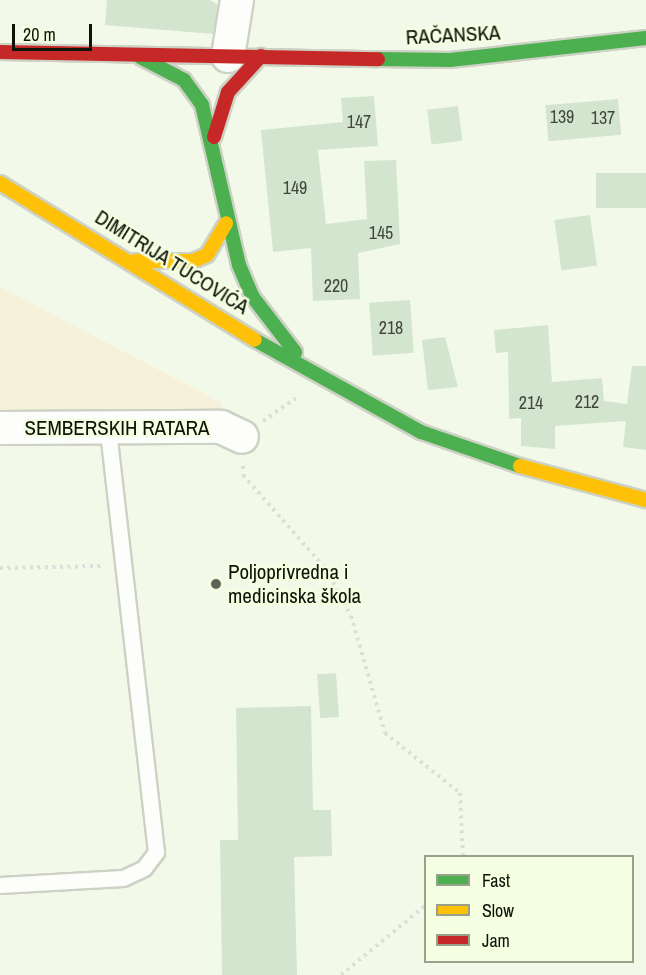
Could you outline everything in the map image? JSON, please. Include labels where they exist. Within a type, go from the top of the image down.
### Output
[{"type":"main road","name":"RAČANSKA","points":[[0,52],[450,60],[646,38]]},
{"type":"main road","name":"DIMITRIJA TUCOVIĆA","points":[[133,54],[184,80],[202,105],[214,137],[226,223],[252,296],[321,380]]},
{"type":"main road","name":"DIMITRIJA TUCOVIĆA","points":[[214,137],[228,92],[261,56]]},
{"type":"main road","name":"DIMITRIJA TUCOVIĆA","points":[[0,183],[131,260],[321,380],[421,432],[520,466],[646,500]]},
{"type":"main road","points":[[131,260],[158,265],[193,261],[207,255],[226,223]]},
{"type":"street","points":[[228,56],[237,0]]},
{"type":"street","name":"SEMBERSKIH RATARA","points":[[0,428],[221,427],[242,436]]},
{"type":"lane","points":[[0,885],[123,878],[144,868],[156,852],[108,429]]},
{"type":"path","points":[[321,380],[242,436],[243,475],[326,569],[351,616],[385,733],[459,793],[463,855]]},
{"type":"path","points":[[0,567],[124,565]]},
{"type":"path","points":[[341,975],[424,907]]},
{"type":"shaded area","points":[[0,287],[222,403],[214,442],[0,444]]},
{"type":"building","points":[[107,0],[210,0],[218,5],[213,34],[105,25]]},
{"type":"building","points":[[374,96],[378,146],[318,150],[326,224],[367,219],[364,161],[396,160],[400,244],[358,253],[360,299],[313,301],[311,248],[273,252],[261,130],[343,122],[341,98]]},
{"type":"building","points":[[618,99],[621,135],[548,141],[545,105]]},
{"type":"building","points":[[458,106],[462,141],[431,145],[427,110]]},
{"type":"building","points":[[596,173],[646,173],[646,208],[596,208]]},
{"type":"building","points":[[590,215],[597,266],[561,271],[554,220]]},
{"type":"building","points":[[410,300],[414,353],[373,356],[369,303]]},
{"type":"building","points":[[548,325],[552,382],[602,378],[604,401],[627,404],[632,366],[646,366],[646,450],[623,447],[626,421],[555,426],[555,449],[521,446],[521,418],[509,419],[508,352],[496,353],[494,330]]},
{"type":"building","points":[[445,337],[458,387],[428,390],[422,340]]},
{"type":"building","points":[[336,673],[339,717],[320,718],[317,674]]},
{"type":"building","points":[[311,706],[313,810],[331,810],[332,856],[294,857],[297,975],[222,975],[220,840],[238,840],[236,708]]},
{"type":"traffic: fast","points":[[378,59],[450,60],[646,38]]},
{"type":"traffic: fast","points":[[140,57],[184,80],[202,105],[239,265],[252,296],[295,352]]},
{"type":"traffic: fast","points":[[255,340],[421,432],[520,466]]},
{"type":"traffic: slow","points":[[0,183],[255,340]]},
{"type":"traffic: slow","points":[[135,261],[193,261],[207,255],[226,223]]},
{"type":"traffic: slow","points":[[520,466],[646,500]]},
{"type":"traffic: jam","points":[[0,52],[378,59]]},
{"type":"traffic: jam","points":[[214,137],[228,92],[261,56]]},
{"type":"place","name":"Poljoprivredna i medicinska škola","points":[[216,584]]}]
